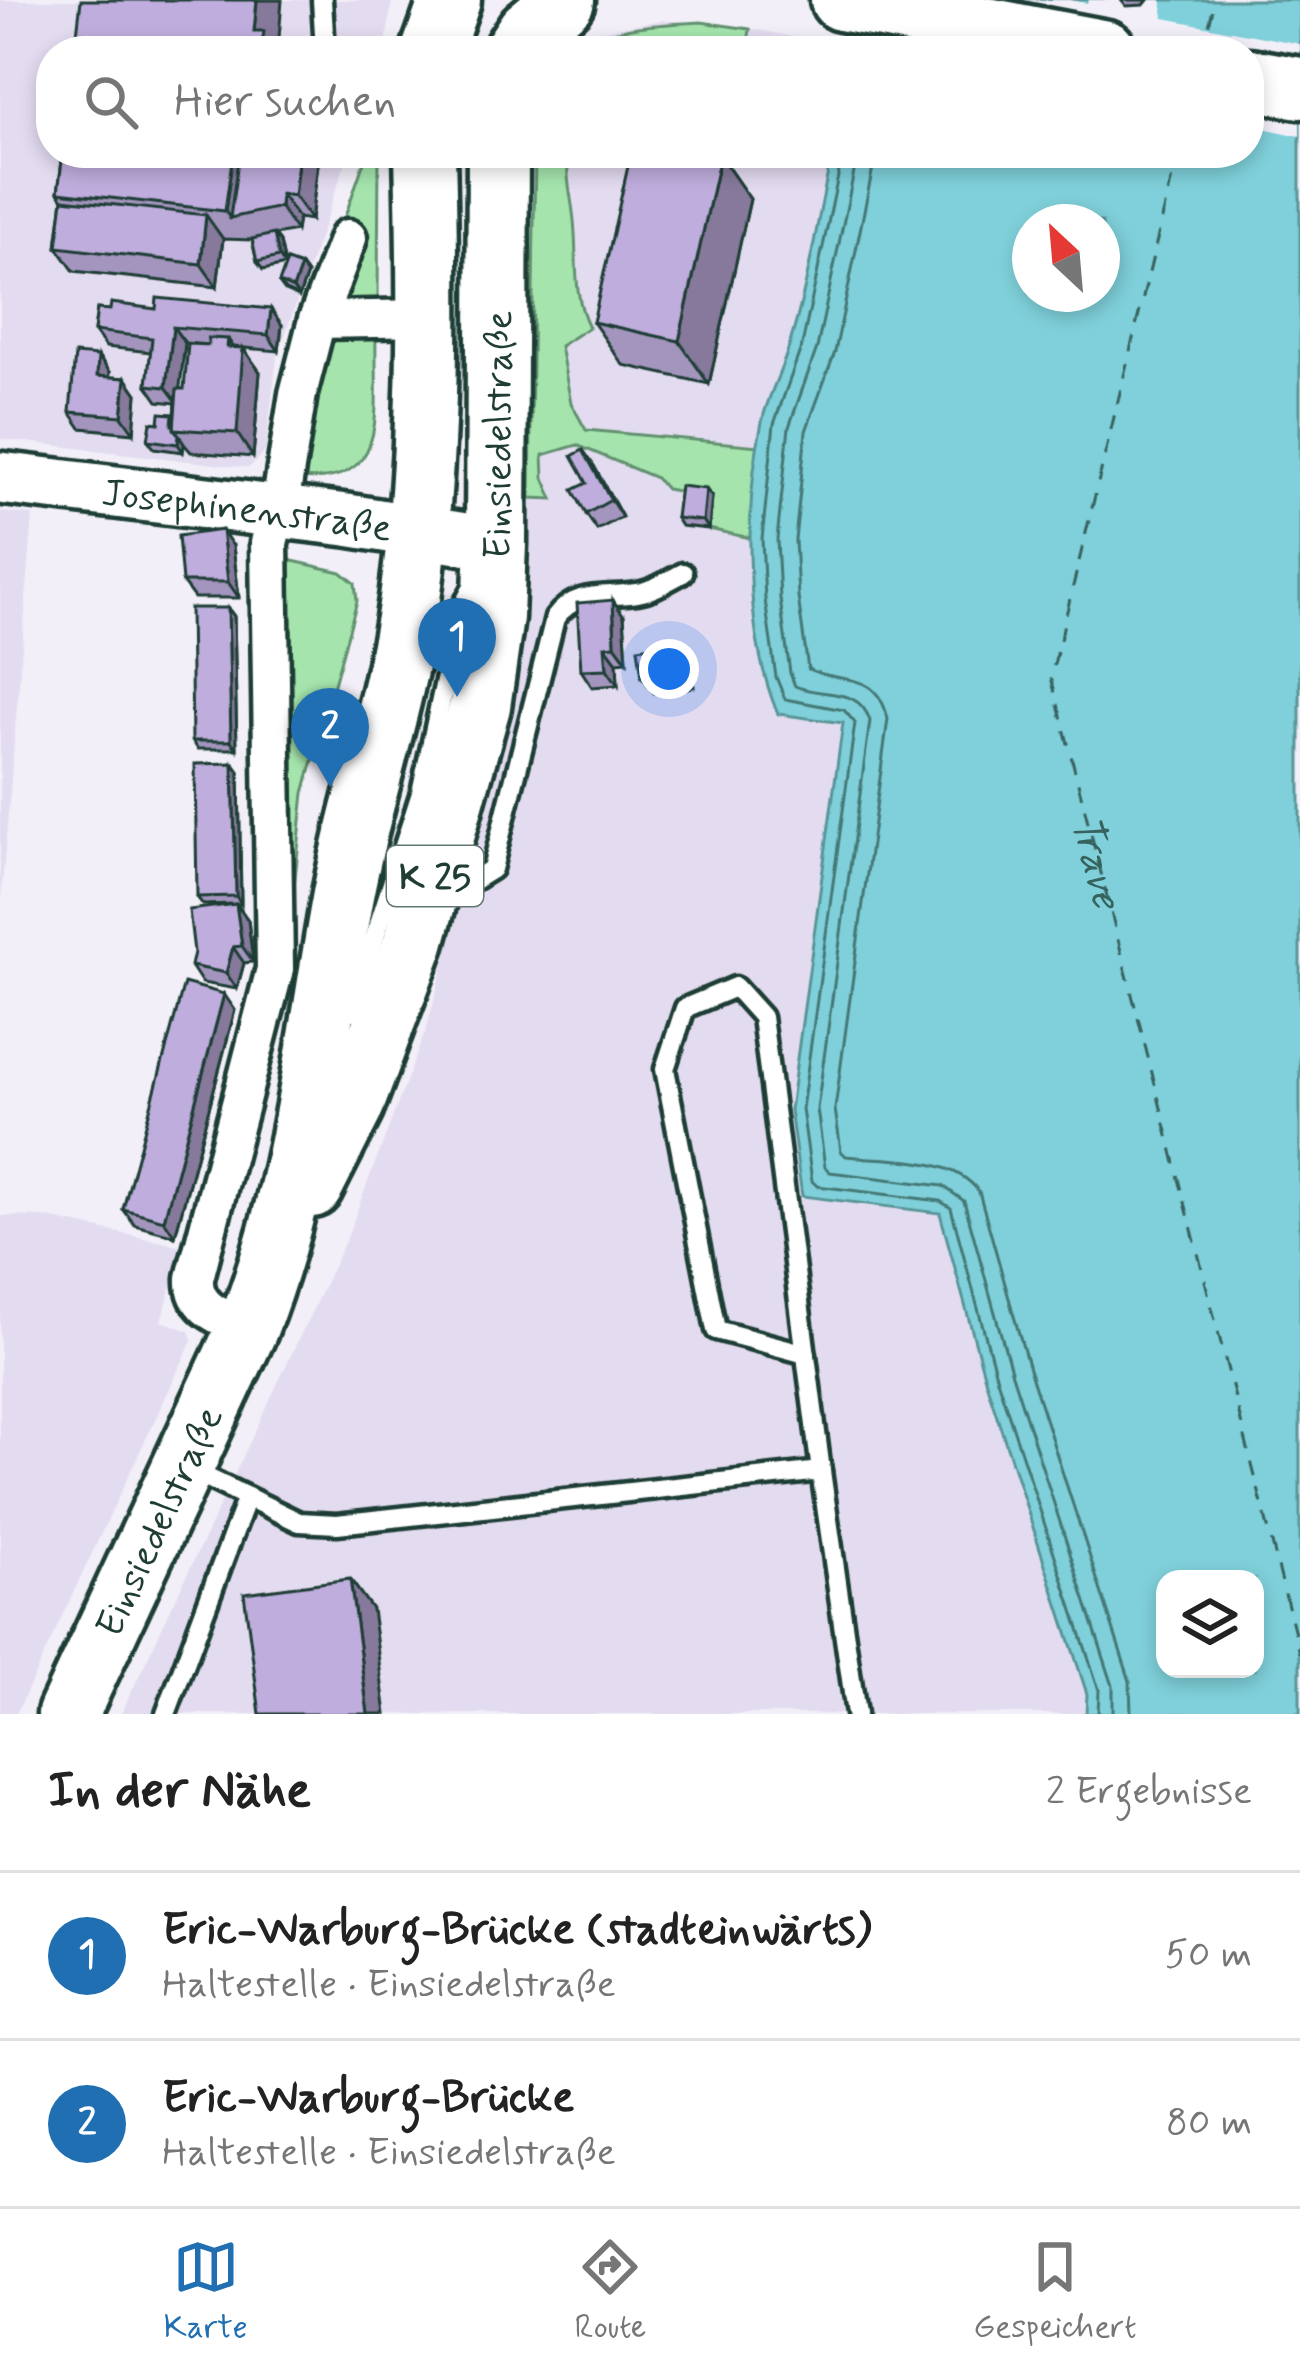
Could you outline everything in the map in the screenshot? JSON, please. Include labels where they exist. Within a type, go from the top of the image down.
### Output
[{"type":"main road","points":[[437,36],[450,0]]},
{"type":"main road","points":[[481,36],[492,0]]},
{"type":"main road","points":[[526,36],[564,0]]},
{"type":"main road","points":[[841,0],[1028,36]]},
{"type":"main road","points":[[1264,82],[1300,88]]},
{"type":"main road","name":"Einsiedelstraße","points":[[68,1714],[353,1106],[436,876],[480,706],[493,617],[455,537],[430,318],[425,168]]},
{"type":"main road","name":"Einsiedelstraße","points":[[255,1309],[302,1140],[341,906],[387,724],[410,600],[455,537],[460,168]]},
{"type":"main road","name":"Einsiedelstraße","points":[[311,1191],[455,537],[495,168]]},
{"type":"street","points":[[255,1309],[201,1304],[194,1294],[194,1278],[275,969],[269,543],[317,320],[348,238]]},
{"type":"street","name":"Einsiedelstraße","points":[[317,320],[430,318]]},
{"type":"street","name":"Josephinenstraße","points":[[10,479],[455,537]]},
{"type":"lane","points":[[322,0],[324,36]]},
{"type":"lane","points":[[436,876],[471,882],[492,868],[555,618],[566,604],[582,597],[643,592],[683,573]]},
{"type":"lane","points":[[806,1354],[716,1330],[686,1178],[665,1069],[685,1007],[735,987],[762,1017],[856,1714]]},
{"type":"lane","points":[[184,1467],[299,1522],[337,1524],[821,1471]]},
{"type":"lane","points":[[166,1714],[247,1497]]},
{"type":"shaded area","points":[[0,0],[392,0],[387,36],[36,36],[36,168],[344,168],[277,358],[265,452],[249,468],[0,439]]},
{"type":"shaded area","points":[[662,20],[788,36],[586,36]]},
{"type":"shaded area","points":[[532,168],[829,168],[791,342],[762,420],[750,538],[764,681],[778,713],[843,722],[790,1110],[802,1195],[940,1213],[1087,1694],[1086,1714],[121,1714],[347,1237],[427,1027],[523,644],[528,574]]},
{"type":"shaded area","points":[[0,512],[33,515],[0,910]]},
{"type":"shaded area","points":[[0,1216],[43,1217],[182,1246],[162,1321],[189,1331],[192,1341],[16,1714],[0,1714]]},
{"type":"green space","points":[[701,22],[750,29],[749,36],[602,36],[651,25]]},
{"type":"green space","points":[[362,168],[379,168],[378,299],[349,299],[342,294],[342,225]]},
{"type":"green space","points":[[535,168],[568,168],[578,288],[589,327],[560,346],[571,403],[586,430],[760,446],[750,538],[709,529],[712,497],[666,489],[656,478],[577,445],[543,455],[544,478],[553,499],[530,498]]},
{"type":"green space","points":[[348,332],[376,335],[371,439],[363,458],[347,471],[324,478],[291,477],[319,350]]},
{"type":"green space","points":[[275,557],[341,572],[355,583],[357,601],[304,793],[289,935]]},
{"type":"water","name":"Trave","points":[[865,0],[1300,0],[1300,1714],[1086,1714],[1087,1694],[986,1382],[940,1213],[802,1196],[790,1110],[843,723],[778,714],[759,647],[750,570],[752,492],[762,422],[797,320],[829,168],[1264,168],[1264,36],[857,36]]},
{"type":"pier","points":[[859,0],[1162,0],[1164,18],[1258,36],[852,36]]},
{"type":"pier","points":[[1264,37],[1300,44],[1300,136],[1264,128]]},
{"type":"building","points":[[81,0],[257,0],[254,31],[264,31],[263,36],[77,36]]},
{"type":"building","points":[[61,168],[231,168],[225,211],[58,192]]},
{"type":"building","points":[[237,168],[297,168],[294,196],[281,194],[280,207],[230,218]]},
{"type":"building","points":[[628,168],[717,168],[679,341],[593,322]]},
{"type":"building","points":[[63,199],[206,215],[201,264],[57,247]]},
{"type":"building","points":[[274,234],[279,257],[257,262],[252,239]]},
{"type":"building","points":[[287,261],[301,266],[293,289],[279,283]]},
{"type":"building","points":[[157,298],[271,309],[268,335],[173,327],[166,387],[147,385],[152,338],[94,331],[97,309],[110,310],[111,303],[156,309]]},
{"type":"building","points":[[208,338],[228,339],[227,347],[243,348],[237,433],[174,429],[188,344],[208,345]]},
{"type":"building","points":[[75,354],[98,356],[97,376],[126,378],[122,416],[70,412]]},
{"type":"building","points":[[160,413],[173,414],[178,444],[148,440],[151,422],[159,423]]},
{"type":"building","points":[[583,450],[611,500],[586,514],[573,490],[587,483],[572,456]]},
{"type":"building","points":[[680,486],[706,489],[703,521],[676,518]]},
{"type":"building","points":[[222,530],[228,582],[182,582],[178,536]]},
{"type":"building","points":[[613,600],[615,645],[605,646],[607,669],[581,670],[577,603]]},
{"type":"building","points":[[190,608],[228,608],[231,741],[192,741]]},
{"type":"building","points":[[678,642],[683,671],[642,677],[638,648]]},
{"type":"building","points":[[233,763],[236,896],[197,897],[195,764]]},
{"type":"building","points":[[236,904],[242,946],[233,947],[226,973],[191,966],[189,910]]},
{"type":"building","points":[[184,983],[224,994],[164,1220],[123,1209]]},
{"type":"building","points":[[350,1579],[368,1714],[260,1714],[244,1593]]},
{"type":"ferry route","points":[[1207,36],[1215,0]]},
{"type":"ferry route","points":[[1174,168],[1051,677],[1300,1653]]},
{"type":"place","name":"Eric-Warburg-Brücke (stadteinwärts)","points":[[457,697]]},
{"type":"place","name":"Eric-Warburg-Brücke","points":[[330,787]]}]
